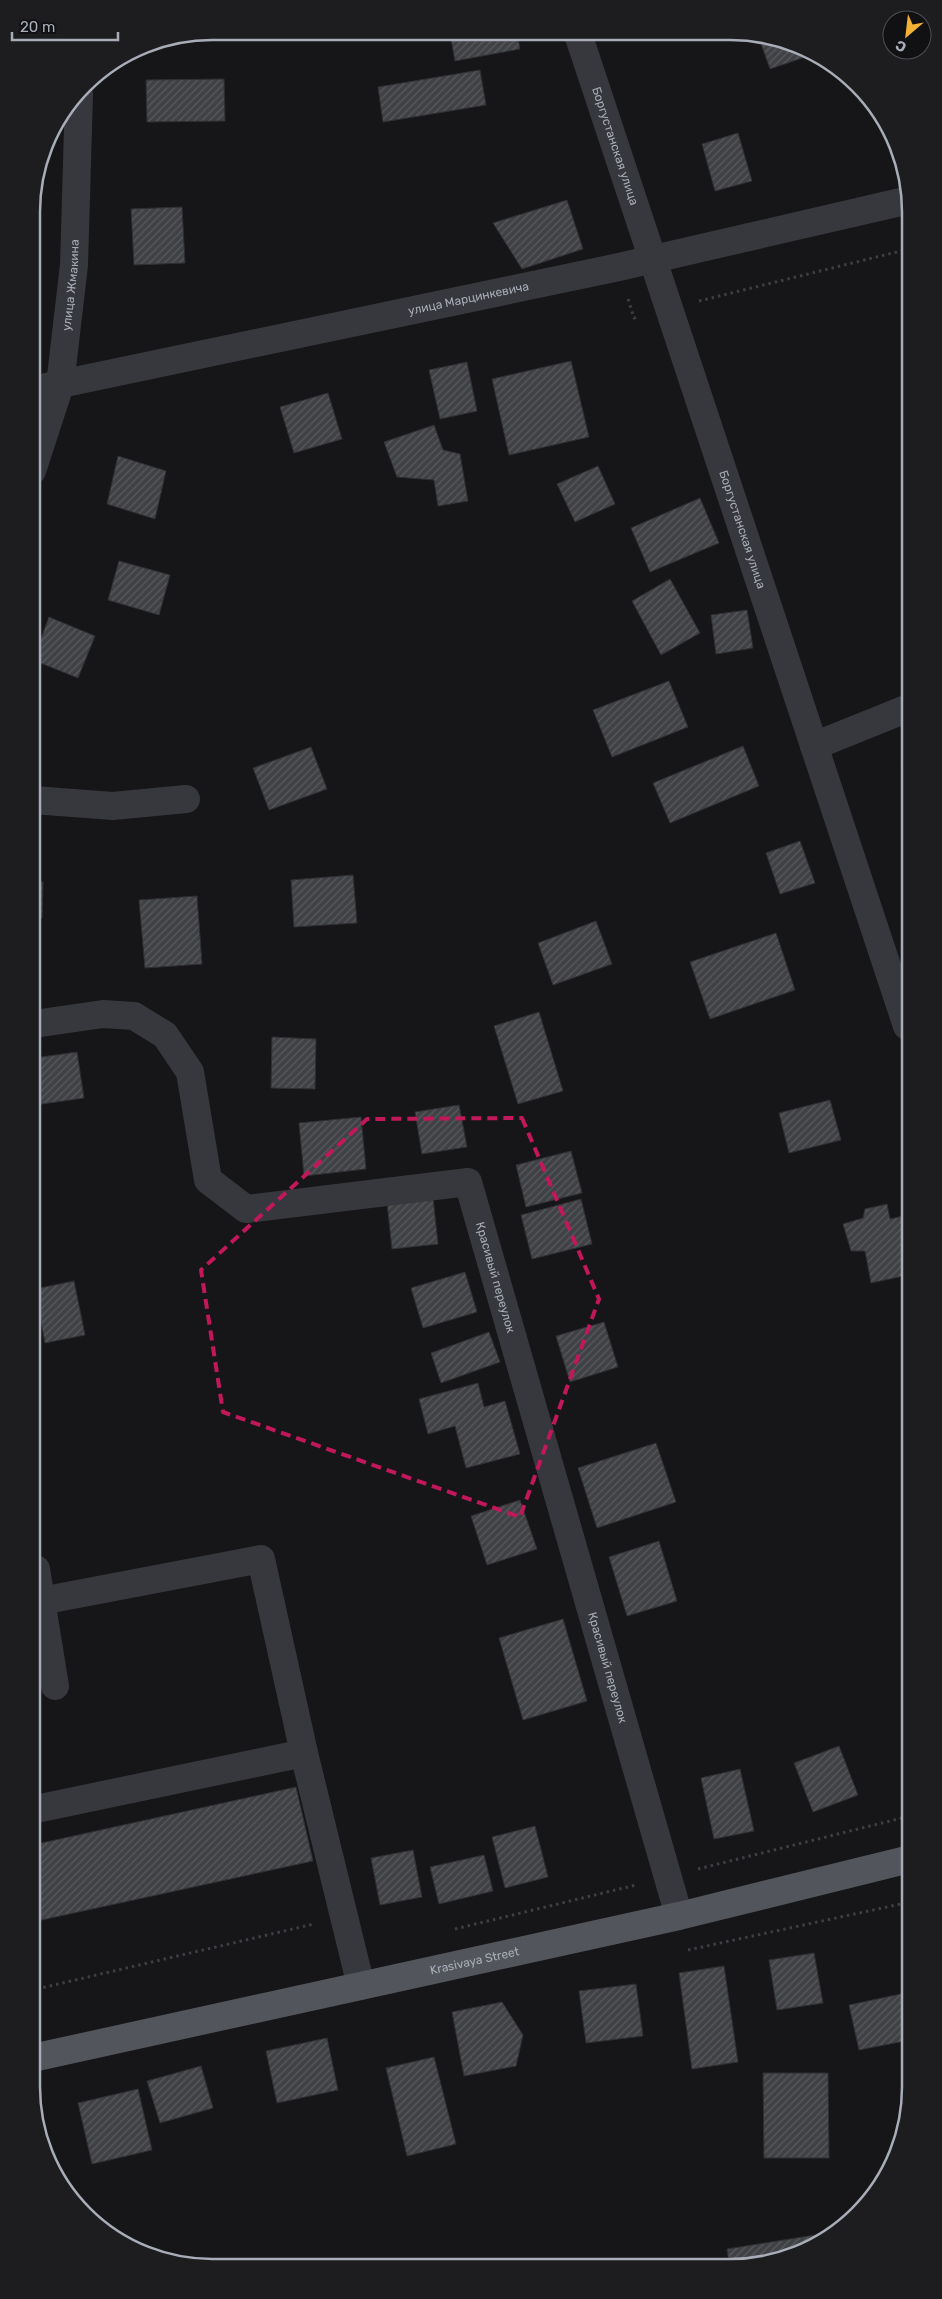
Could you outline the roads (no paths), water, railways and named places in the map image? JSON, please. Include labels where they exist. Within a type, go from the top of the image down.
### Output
[{"type":"main road","name":"Krasivaya Street","points":[[40,2056],[679,1916],[902,1861]]},
{"type":"street","name":"Боргустанская улица","points":[[580,40],[902,1011]]},
{"type":"street","name":"улица Жмакина","points":[[40,446],[60,385],[74,265],[80,103]]},
{"type":"street","name":"улица Марцинкевича","points":[[40,389],[653,259],[902,202]]},
{"type":"street","points":[[814,746],[902,711]]},
{"type":"street","points":[[40,801],[113,806],[186,799]]},
{"type":"street","name":"Красивый переулок","points":[[40,1023],[103,1014],[134,1016],[165,1035],[190,1072],[208,1180],[246,1209],[468,1182],[679,1916]]},
{"type":"street","points":[[41,1601],[260,1558],[304,1753],[360,1986]]},
{"type":"street","points":[[40,1595],[55,1686]]},
{"type":"street","points":[[40,1808],[304,1753]]}]
